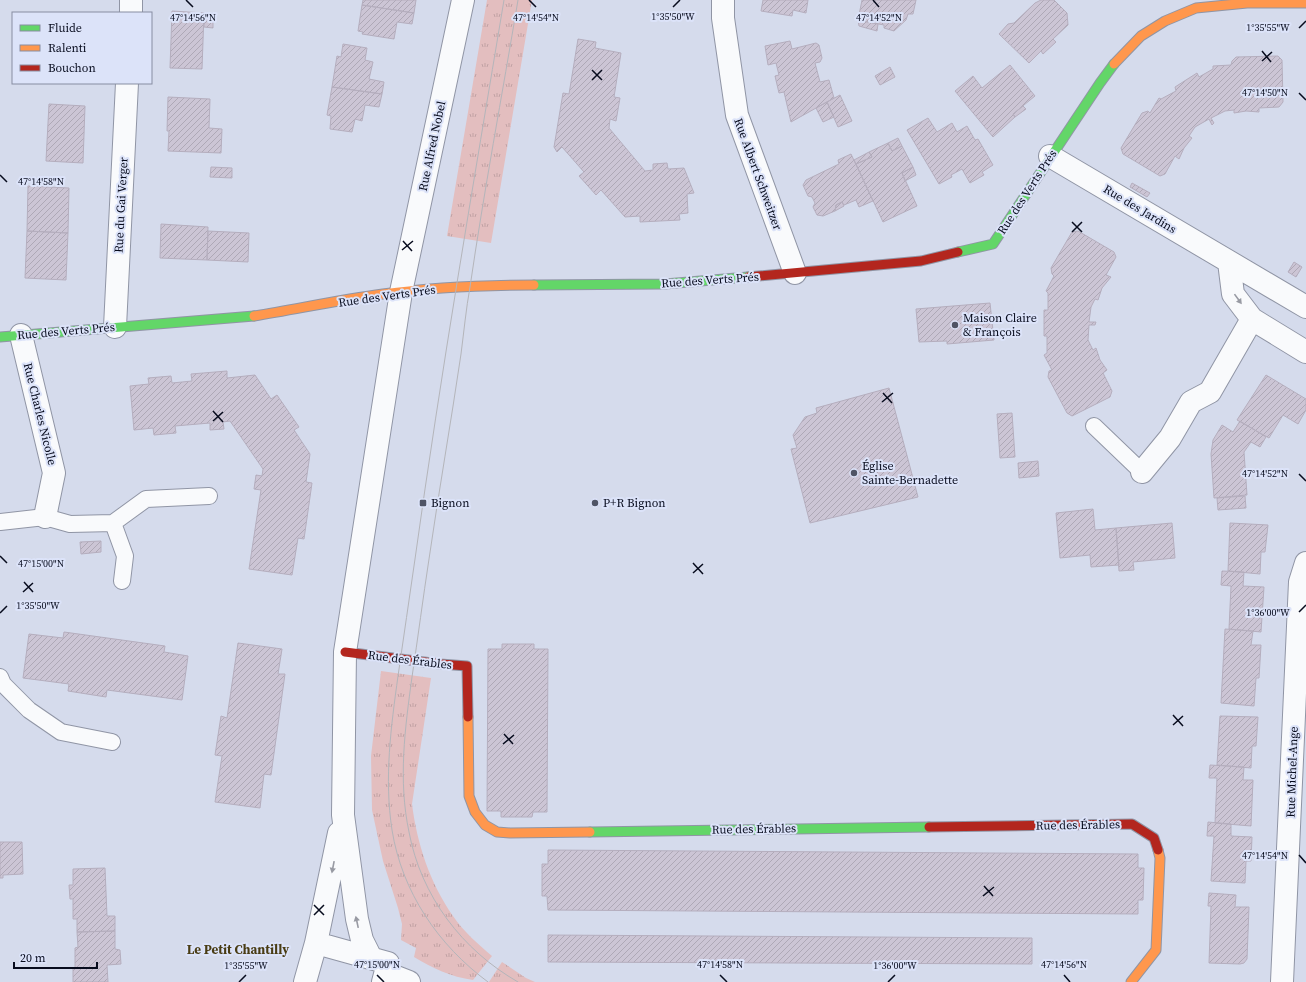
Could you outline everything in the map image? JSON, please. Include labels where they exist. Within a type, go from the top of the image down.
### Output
[{"type":"street","points":[[131,12],[132,0]]},
{"type":"street","name":"Rue Alfred Nobel","points":[[401,292],[463,0]]},
{"type":"street","name":"Rue Albert Schweitzer","points":[[723,0],[723,18],[737,115],[795,273]]},
{"type":"street","name":"Rue des Verts Prés","points":[[10,336],[250,317],[401,292],[489,285],[665,284],[795,273],[921,261],[993,244],[1050,156],[1100,83],[1119,58],[1141,36],[1164,21],[1196,8],[1247,3],[1306,3]]},
{"type":"street","name":"Rue du Gai Verger","points":[[115,327],[127,84]]},
{"type":"street","name":"Rue des Jardins","points":[[1050,156],[1306,307]]},
{"type":"street","points":[[1229,262],[1234,294],[1252,319],[1306,352]]},
{"type":"street","points":[[380,971],[362,940],[356,919],[343,814],[345,652],[401,292]]},
{"type":"street","points":[[1142,472],[1170,438],[1190,402],[1210,392],[1252,319]]},
{"type":"street","name":"Rue Charles Nicolle","points":[[10,336],[54,473],[45,517]]},
{"type":"street","name":"Rue Michel-Ange","points":[[1282,982],[1297,840],[1300,582],[1306,563]]},
{"type":"street","name":"Rue des Érables","points":[[345,652],[467,666],[469,796],[472,808],[483,823],[495,831],[510,833],[1132,824],[1154,838],[1160,858],[1156,950],[1131,982]]},
{"type":"street","points":[[305,982],[316,943],[343,814]]},
{"type":"street","points":[[316,943],[380,971],[410,982]]},
{"type":"lane","points":[[1094,426],[1142,472]]},
{"type":"lane","points":[[0,522],[45,517],[70,524],[113,523],[146,499],[209,496]]},
{"type":"lane","points":[[113,523],[125,556],[122,581]]},
{"type":"lane","points":[[0,678],[3,684],[29,710],[61,732],[112,742]]},
{"type":"green space","points":[[487,0],[532,0],[491,243],[447,236]]},
{"type":"green space","points":[[381,671],[431,678],[412,804],[414,819],[421,848],[431,877],[445,903],[461,927],[492,956],[473,980],[449,974],[421,961],[414,957],[416,948],[401,940],[402,924],[383,861],[372,810],[371,756]]},
{"type":"green space","points":[[502,962],[526,978],[535,982],[489,982]]},
{"type":"building","points":[[363,0],[416,0],[414,13],[362,5]]},
{"type":"building","points":[[763,0],[808,0],[806,13],[793,10],[792,16],[761,11]]},
{"type":"building","points":[[862,0],[916,0],[913,14],[908,14],[906,20],[894,31],[884,28],[884,25],[858,20]]},
{"type":"building","points":[[1041,0],[1054,0],[1067,13],[1068,25],[1053,39],[1056,42],[1043,54],[1041,51],[1029,63],[999,34],[1008,24],[1014,23],[1035,3]]},
{"type":"building","points":[[362,5],[414,13],[412,24],[397,22],[394,39],[362,34],[363,32],[358,31]]},
{"type":"building","points":[[172,11],[204,13],[202,69],[170,68]]},
{"type":"building","points":[[204,13],[213,13],[213,28],[204,27]]},
{"type":"building","points":[[858,20],[878,24],[877,31],[859,26]]},
{"type":"building","points":[[578,39],[596,42],[595,48],[621,53],[614,97],[620,98],[616,121],[610,119],[609,128],[645,171],[653,170],[653,164],[667,163],[668,169],[684,168],[694,193],[687,194],[688,213],[679,214],[680,220],[640,222],[640,216],[625,217],[601,190],[596,195],[579,176],[584,172],[562,147],[557,152],[554,147],[563,93],[569,94]]},
{"type":"building","points":[[790,41],[792,49],[816,43],[819,45],[822,58],[820,62],[815,63],[820,82],[829,80],[834,98],[791,122],[784,92],[779,93],[775,76],[779,75],[776,63],[768,65],[765,46]]},
{"type":"building","points":[[343,44],[367,48],[365,60],[373,62],[369,79],[384,82],[382,94],[332,87],[337,56],[341,57]]},
{"type":"building","points":[[1278,56],[1282,60],[1283,102],[1279,107],[1259,108],[1259,112],[1246,111],[1234,113],[1234,110],[1225,111],[1211,118],[1214,123],[1212,125],[1209,119],[1195,127],[1189,136],[1192,138],[1184,148],[1179,159],[1175,156],[1165,174],[1160,176],[1123,154],[1121,148],[1142,113],[1148,111],[1150,113],[1159,98],[1161,99],[1176,91],[1175,87],[1197,73],[1199,77],[1213,69],[1213,66],[1231,65],[1232,61],[1236,57]]},
{"type":"building","points":[[1010,65],[1035,96],[1013,114],[1015,117],[993,137],[955,91],[973,76],[982,88]]},
{"type":"building","points":[[890,67],[895,77],[880,85],[875,76]]},
{"type":"building","points":[[332,87],[382,94],[379,107],[365,105],[362,121],[355,119],[352,132],[330,129],[331,116],[327,115]]},
{"type":"building","points":[[840,95],[852,121],[838,127],[827,102]]},
{"type":"building","points":[[168,97],[210,99],[209,128],[222,129],[221,153],[168,151]]},
{"type":"building","points":[[827,102],[834,117],[823,122],[816,108]]},
{"type":"building","points":[[49,104],[85,106],[83,163],[46,161]]},
{"type":"building","points":[[1023,106],[1026,109],[1015,117],[1013,114]]},
{"type":"building","points":[[928,118],[937,132],[952,123],[957,132],[967,126],[975,140],[978,139],[993,165],[982,172],[984,175],[970,183],[962,169],[951,175],[952,177],[939,184],[907,130]]},
{"type":"building","points":[[898,138],[902,146],[892,151],[888,143]]},
{"type":"building","points":[[888,143],[892,151],[902,146],[913,167],[902,173],[917,206],[883,222],[856,164],[872,157],[869,152]]},
{"type":"building","points":[[869,152],[872,157],[856,164],[854,160]]},
{"type":"building","points":[[851,154],[873,201],[859,207],[856,200],[844,205],[842,202],[836,205],[835,211],[823,216],[817,215],[813,207],[815,203],[812,197],[808,196],[803,185],[806,180],[839,164],[838,160]]},
{"type":"building","points":[[211,167],[232,168],[232,178],[210,177]]},
{"type":"building","points":[[913,167],[916,175],[905,181],[902,173]]},
{"type":"building","points":[[1132,183],[1150,193],[1147,197],[1130,187]]},
{"type":"building","points":[[28,186],[69,188],[68,233],[27,231]]},
{"type":"building","points":[[842,202],[844,206],[835,211],[836,205]]},
{"type":"building","points":[[161,224],[208,227],[207,260],[160,258]]},
{"type":"building","points":[[27,231],[68,233],[66,280],[25,278]]},
{"type":"building","points":[[208,231],[249,233],[248,262],[207,260]]},
{"type":"building","points":[[1078,231],[1114,252],[1116,257],[1106,275],[1111,277],[1102,288],[1098,300],[1095,299],[1091,307],[1089,322],[1096,322],[1095,325],[1089,325],[1088,340],[1093,350],[1096,348],[1100,360],[1107,370],[1103,373],[1112,391],[1110,397],[1072,416],[1067,413],[1048,377],[1049,371],[1052,370],[1044,355],[1047,353],[1047,336],[1044,336],[1044,310],[1048,310],[1048,293],[1046,291],[1054,276],[1051,268],[1072,232]]},
{"type":"building","points":[[1294,262],[1302,267],[1296,277],[1288,272]]},
{"type":"building","name":"Maison Claire & François","points":[[990,303],[994,340],[947,344],[947,341],[919,342],[916,309]]},
{"type":"building","points":[[227,371],[227,378],[255,375],[271,399],[277,395],[299,427],[294,430],[310,454],[306,482],[312,483],[304,539],[298,538],[292,575],[249,569],[261,490],[254,489],[256,475],[262,476],[263,469],[230,421],[223,422],[224,429],[210,430],[210,423],[175,426],[176,433],[154,435],[153,428],[134,430],[130,386],[149,384],[148,378],[171,376],[172,383],[192,381],[191,374]]},
{"type":"building","points":[[1266,375],[1306,399],[1306,410],[1298,424],[1283,415],[1269,438],[1237,420]]},
{"type":"building","name":"Église Sainte-Bernadette","points":[[889,388],[918,497],[810,523],[791,449],[797,448],[793,435],[805,417],[817,413],[816,408]]},
{"type":"building","points":[[1012,413],[1015,457],[1000,458],[997,414]]},
{"type":"building","points":[[1240,421],[1266,437],[1260,447],[1251,442],[1244,452],[1247,495],[1214,498],[1211,454],[1213,440],[1222,425],[1233,432]]},
{"type":"building","points":[[1038,461],[1039,476],[1019,478],[1018,463]]},
{"type":"building","points":[[1245,496],[1246,508],[1218,510],[1217,498]]},
{"type":"building","points":[[1093,509],[1095,530],[1116,528],[1119,565],[1091,567],[1090,555],[1060,558],[1056,513]]},
{"type":"building","points":[[1172,523],[1175,558],[1133,562],[1134,570],[1119,571],[1116,528]]},
{"type":"building","points":[[1230,523],[1268,525],[1265,552],[1261,552],[1260,574],[1228,571]]},
{"type":"building","points":[[101,541],[101,552],[81,554],[80,542]]},
{"type":"building","points":[[1222,571],[1244,572],[1243,586],[1264,587],[1261,632],[1229,629],[1231,586],[1221,585]]},
{"type":"building","points":[[1225,629],[1253,631],[1251,645],[1261,645],[1259,678],[1256,678],[1254,706],[1221,703]]},
{"type":"building","points":[[64,632],[165,646],[164,652],[188,656],[182,700],[107,690],[106,697],[68,691],[69,684],[23,678],[29,634],[63,638]]},
{"type":"building","points":[[238,643],[282,649],[278,674],[285,674],[271,775],[264,774],[260,808],[215,802],[222,756],[215,755],[221,716],[227,718]]},
{"type":"building","points":[[502,644],[534,644],[534,649],[548,649],[547,812],[533,812],[532,817],[501,817],[501,811],[487,811],[488,649],[502,649]]},
{"type":"building","points":[[1220,716],[1258,717],[1256,746],[1252,746],[1251,768],[1217,765]]},
{"type":"building","points":[[1210,765],[1244,767],[1243,780],[1253,780],[1251,826],[1215,823],[1217,778],[1209,778]]},
{"type":"building","points":[[1208,822],[1231,824],[1231,836],[1252,837],[1251,861],[1246,861],[1245,883],[1211,881],[1214,836],[1207,836]]},
{"type":"building","points":[[0,842],[22,842],[23,874],[3,875],[3,878],[0,878]]},
{"type":"building","points":[[548,850],[1138,854],[1138,868],[1144,868],[1143,900],[1138,900],[1138,914],[548,910],[547,896],[542,896],[542,864],[548,864]]},
{"type":"building","points":[[105,868],[107,916],[115,916],[115,931],[77,932],[77,919],[73,919],[73,899],[70,899],[69,885],[73,885],[73,869]]},
{"type":"building","points":[[1209,893],[1236,895],[1235,907],[1249,907],[1247,959],[1244,963],[1209,963],[1211,906],[1208,906]]},
{"type":"building","points":[[115,931],[115,949],[120,950],[121,964],[107,965],[108,982],[73,982],[75,948],[78,947],[77,932]]},
{"type":"building","points":[[548,935],[1032,938],[1032,964],[548,962]]},
{"type":"tram line","points":[[488,982],[453,951],[438,934],[414,896],[404,875],[392,830],[389,791],[389,753],[395,695],[425,489],[504,0]]},
{"type":"tram line","points":[[518,0],[467,304],[461,354],[412,677],[405,735],[403,774],[409,832],[415,856],[423,878],[434,899],[447,919],[479,954],[518,982]]},
{"type":"traffic: fast","points":[[958,252],[993,244],[1114,64]]},
{"type":"traffic: fast","points":[[534,285],[665,284],[748,277]]},
{"type":"traffic: fast","points":[[0,337],[254,316]]},
{"type":"traffic: fast","points":[[590,832],[929,827]]},
{"type":"traffic: slow","points":[[1114,64],[1141,36],[1165,21],[1196,8],[1247,3],[1306,3]]},
{"type":"traffic: slow","points":[[254,316],[350,299],[402,292],[458,287],[534,285]]},
{"type":"traffic: slow","points":[[468,717],[469,796],[475,812],[485,825],[497,832],[510,833],[590,832]]},
{"type":"traffic: slow","points":[[1131,982],[1156,950],[1160,858],[1158,850]]},
{"type":"traffic: jam","points":[[748,277],[921,261],[958,252]]},
{"type":"traffic: jam","points":[[345,652],[467,666],[468,717]]},
{"type":"traffic: jam","points":[[929,827],[1132,824],[1154,838],[1158,850]]},
{"type":"place","name":"Maison Claire & François","points":[[955,325]]},
{"type":"place","name":"Église Sainte-Bernadette","points":[[854,473]]},
{"type":"place","name":"Bignon","points":[[423,503]]},
{"type":"place","name":"P+R Bignon","points":[[595,503]]},
{"type":"district","name":"Le Petit Chantilly","points":[[238,949]]}]
